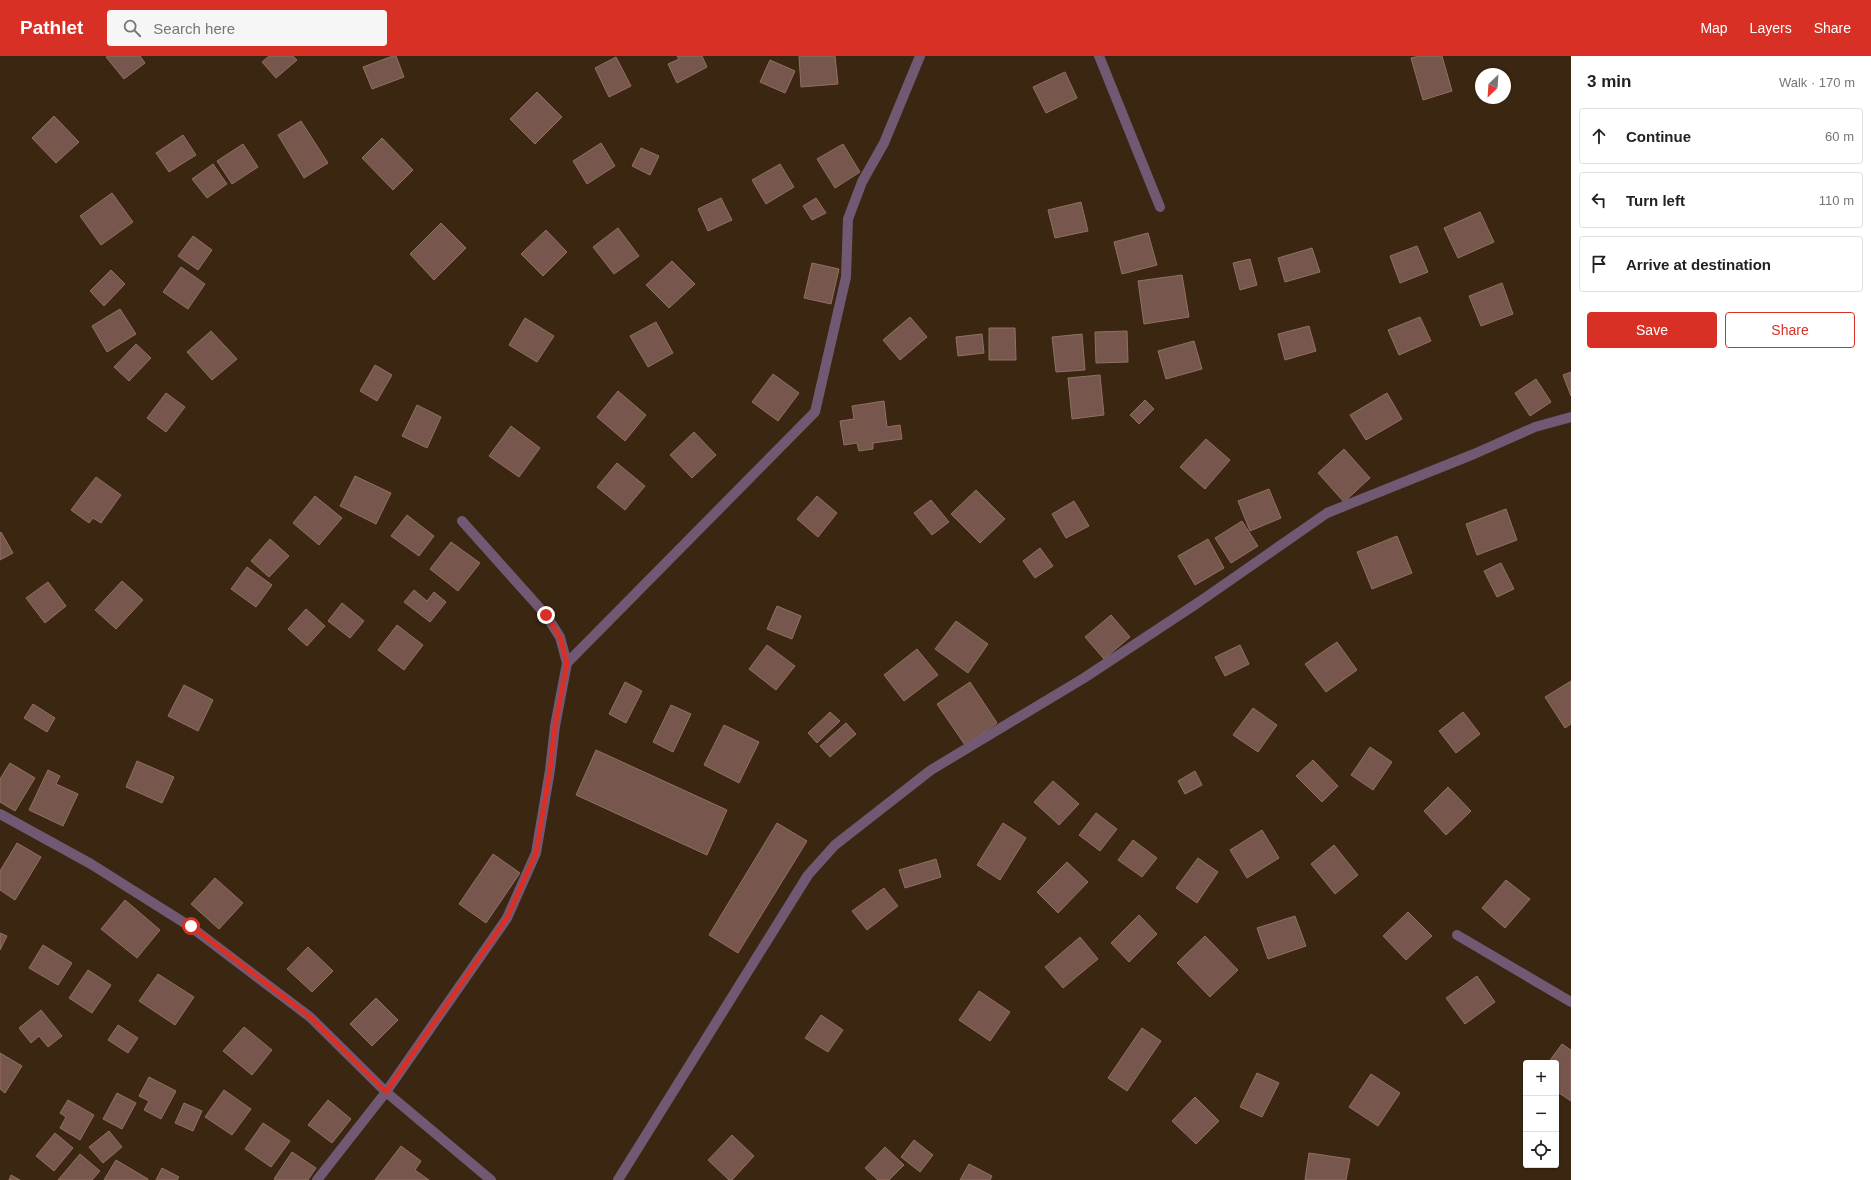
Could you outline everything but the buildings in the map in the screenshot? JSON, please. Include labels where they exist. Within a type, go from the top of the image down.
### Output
[{"type":"street","points":[[567,664],[815,412],[846,277],[848,219],[862,182],[884,143],[920,56]]},
{"type":"street","points":[[1098,56],[1160,207]]},
{"type":"street","points":[[618,1180],[808,875],[835,845],[931,770],[1084,678],[1199,602],[1327,513],[1474,454],[1535,427],[1571,417]]},
{"type":"street","points":[[317,1180],[386,1092],[507,918],[536,853],[550,770],[555,726],[567,664],[560,637],[546,615],[462,521]]},
{"type":"street","points":[[0,814],[91,864],[191,926],[310,1017],[386,1092],[491,1180]]},
{"type":"street","points":[[1457,935],[1571,1002]]},
{"type":"route","points":[[191,926],[310,1017],[386,1092],[507,918],[536,853],[550,770],[555,726],[567,664],[560,637],[546,615]]}]
